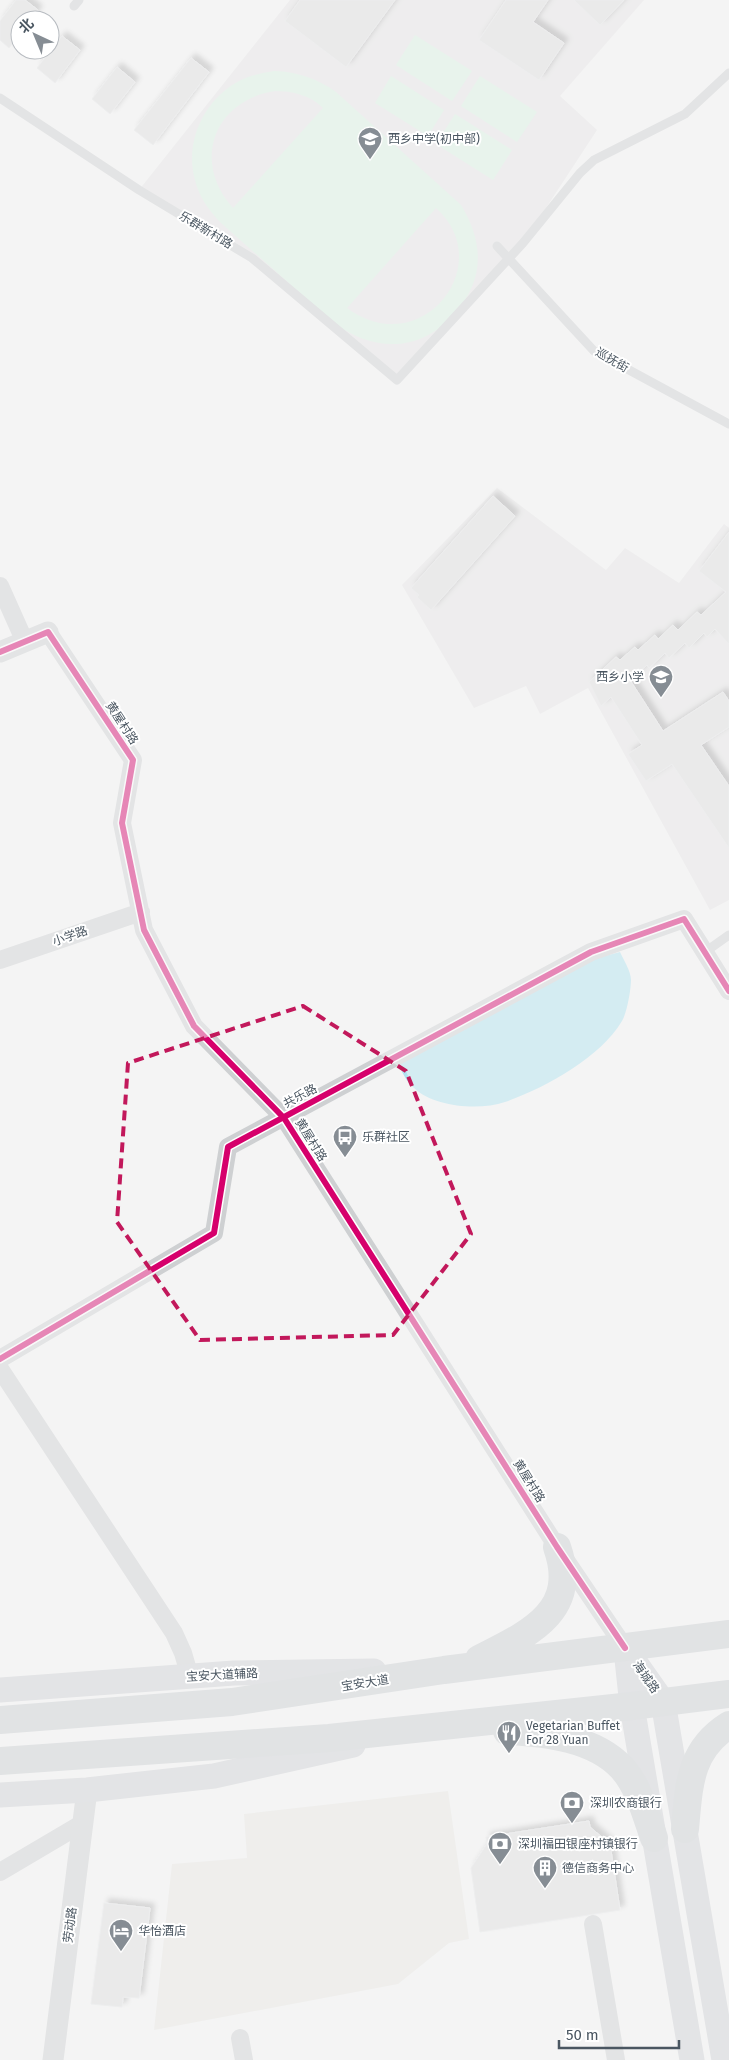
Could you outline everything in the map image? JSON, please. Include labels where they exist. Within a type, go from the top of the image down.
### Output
[{"type":"main road","points":[[453,1669],[530,1631],[545,1619],[556,1605],[561,1594],[563,1578],[562,1561],[557,1546]]},
{"type":"main road","name":"宝安大道","points":[[0,1720],[232,1702],[453,1669],[729,1633]]},
{"type":"main road","name":"海城路","points":[[625,1648],[663,1702],[724,2060]]},
{"type":"main road","name":"海城路","points":[[625,1648],[632,1706],[692,2060]]},
{"type":"main road","name":"宝安大道辅路","points":[[0,1690],[234,1673],[453,1669]]},
{"type":"main road","points":[[0,1761],[329,1738],[729,1694]]},
{"type":"main road","points":[[685,1829],[692,1771],[699,1755],[709,1741],[729,1725]]},
{"type":"main road","points":[[0,1795],[87,1790],[214,1776],[433,1728],[517,1732],[576,1741],[596,1749],[609,1757],[622,1769],[641,1802],[654,1838]]},
{"type":"street","points":[[0,586],[25,642]]},
{"type":"street","points":[[0,652],[48,632]]},
{"type":"street","name":"黄屋村路","points":[[48,632],[133,760],[122,823],[144,930],[194,1026],[284,1118],[557,1546],[625,1648]]},
{"type":"street","name":"小学路","points":[[0,960],[141,912]]},
{"type":"street","name":"共乐路","points":[[0,1359],[214,1233],[228,1147],[591,952],[684,919],[705,952]]},
{"type":"street","points":[[705,952],[729,990]]},
{"type":"street","points":[[0,1368],[174,1633],[190,1676]]},
{"type":"street","name":"劳动路","points":[[53,2060],[87,1790]]},
{"type":"street","points":[[0,1872],[83,1823]]},
{"type":"street","points":[[593,1924],[616,2060]]},
{"type":"street","points":[[240,2038],[244,2060]]},
{"type":"lane","points":[[509,259],[580,173],[594,160],[684,114],[729,73]]},
{"type":"lane","name":"乐群新村路","points":[[0,98],[139,190],[252,258],[397,380],[509,259]]},
{"type":"lane","name":"巡抚街","points":[[497,246],[594,351],[729,424]]},
{"type":"lane","points":[[705,952],[729,935]]},
{"type":"highlighted area","points":[[303,1006],[406,1071],[471,1234],[393,1335],[200,1340],[117,1222],[128,1063]]},
{"type":"shaded area","name":"西乡中学(初中部)","points":[[290,0],[644,0],[560,96],[597,130],[523,243],[397,380],[252,258],[139,190]]},
{"type":"shaded area","name":"西乡小学","points":[[497,488],[606,570],[625,548],[679,583],[724,524],[729,528],[729,900],[710,910],[588,688],[540,714],[526,686],[474,708],[402,585]]},
{"type":"shaded area","points":[[448,1791],[469,1939],[449,1943],[398,1984],[154,2030],[172,1864],[247,1858],[244,1814]]},
{"type":"green space","points":[[415,35],[472,71],[452,101],[396,65]]},
{"type":"green space","points":[[274,71],[299,74],[321,83],[336,92],[461,205],[469,219],[477,247],[476,275],[464,301],[454,314],[441,327],[427,336],[412,342],[396,344],[381,343],[349,333],[334,323],[220,222],[205,203],[199,192],[192,165],[192,150],[200,122],[217,98],[228,88],[245,78]],"holes":[[[275,91],[301,95],[313,100],[323,108],[233,208],[220,190],[213,172],[212,153],[215,136],[224,120],[237,107],[254,97]],[[436,208],[453,231],[459,255],[455,279],[443,300],[424,315],[401,323],[375,322],[347,308]]]},
{"type":"green space","points":[[391,76],[444,110],[428,136],[375,103]]},
{"type":"green space","points":[[480,76],[537,112],[517,142],[461,106]]},
{"type":"green space","points":[[455,114],[512,150],[493,180],[436,144]]},
{"type":"water","points":[[620,952],[631,976],[626,1012],[622,1021],[600,1047],[586,1059],[554,1080],[505,1102],[470,1107],[433,1099],[414,1088],[404,1076],[398,1063],[597,958]]},
{"type":"building","points":[[16,0],[25,0],[38,10],[10,10],[9,48],[0,40],[0,21]]},
{"type":"building","points":[[300,0],[395,0],[346,67],[285,21]]},
{"type":"building","points":[[506,0],[548,0],[533,22],[564,43],[539,80],[479,40]]},
{"type":"building","points":[[574,0],[624,0],[600,25]]},
{"type":"building","points":[[62,36],[80,50],[55,83],[37,68],[43,60],[60,60],[60,39]]},
{"type":"building","points":[[191,58],[209,72],[153,145],[134,130]]},
{"type":"building","points":[[117,67],[135,82],[110,114],[92,99]]},
{"type":"building","points":[[493,496],[515,516],[431,610],[417,597],[419,595],[411,588]]},
{"type":"building","points":[[729,532],[729,644],[715,629],[707,637],[704,633],[689,648],[685,643],[669,658],[665,653],[649,668],[647,665],[630,680],[663,731],[723,692],[729,701],[729,727],[701,745],[729,786],[729,848],[672,764],[646,781],[628,754],[642,745],[611,697],[601,706],[589,682],[616,657],[620,660],[635,647],[638,650],[655,635],[658,639],[673,625],[678,630],[697,612],[701,615],[726,592],[699,571]]},
{"type":"building","name":"德信商务中心","points":[[589,1821],[590,1827],[610,1844],[620,1910],[480,1932],[471,1868],[487,1844],[486,1837]]},
{"type":"building","name":"华怡酒店","points":[[104,1903],[150,1908],[139,1998],[123,1997],[122,2007],[91,2004]]},
{"type":"cycle path","points":[[0,652],[48,632],[133,760],[122,823],[144,930],[194,1026],[284,1118],[557,1547],[625,1648]]},
{"type":"cycle path","points":[[0,1359],[214,1233],[228,1147],[591,952],[684,919],[729,991]]},
{"type":"place","name":"西乡中学(初中部)","points":[[370,160]]},
{"type":"place","name":"西乡小学","points":[[661,698]]},
{"type":"place","name":"乐群社区","points":[[345,1158]]},
{"type":"place","name":"Vegetarian Buffet For 28 Yuan","points":[[509,1754]]},
{"type":"place","name":"深圳农商银行","points":[[572,1824]]},
{"type":"place","name":"深圳福田银座村镇银行","points":[[500,1865]]},
{"type":"place","name":"德信商务中心","points":[[545,1889]]},
{"type":"place","name":"华怡酒店","points":[[121,1952]]}]
